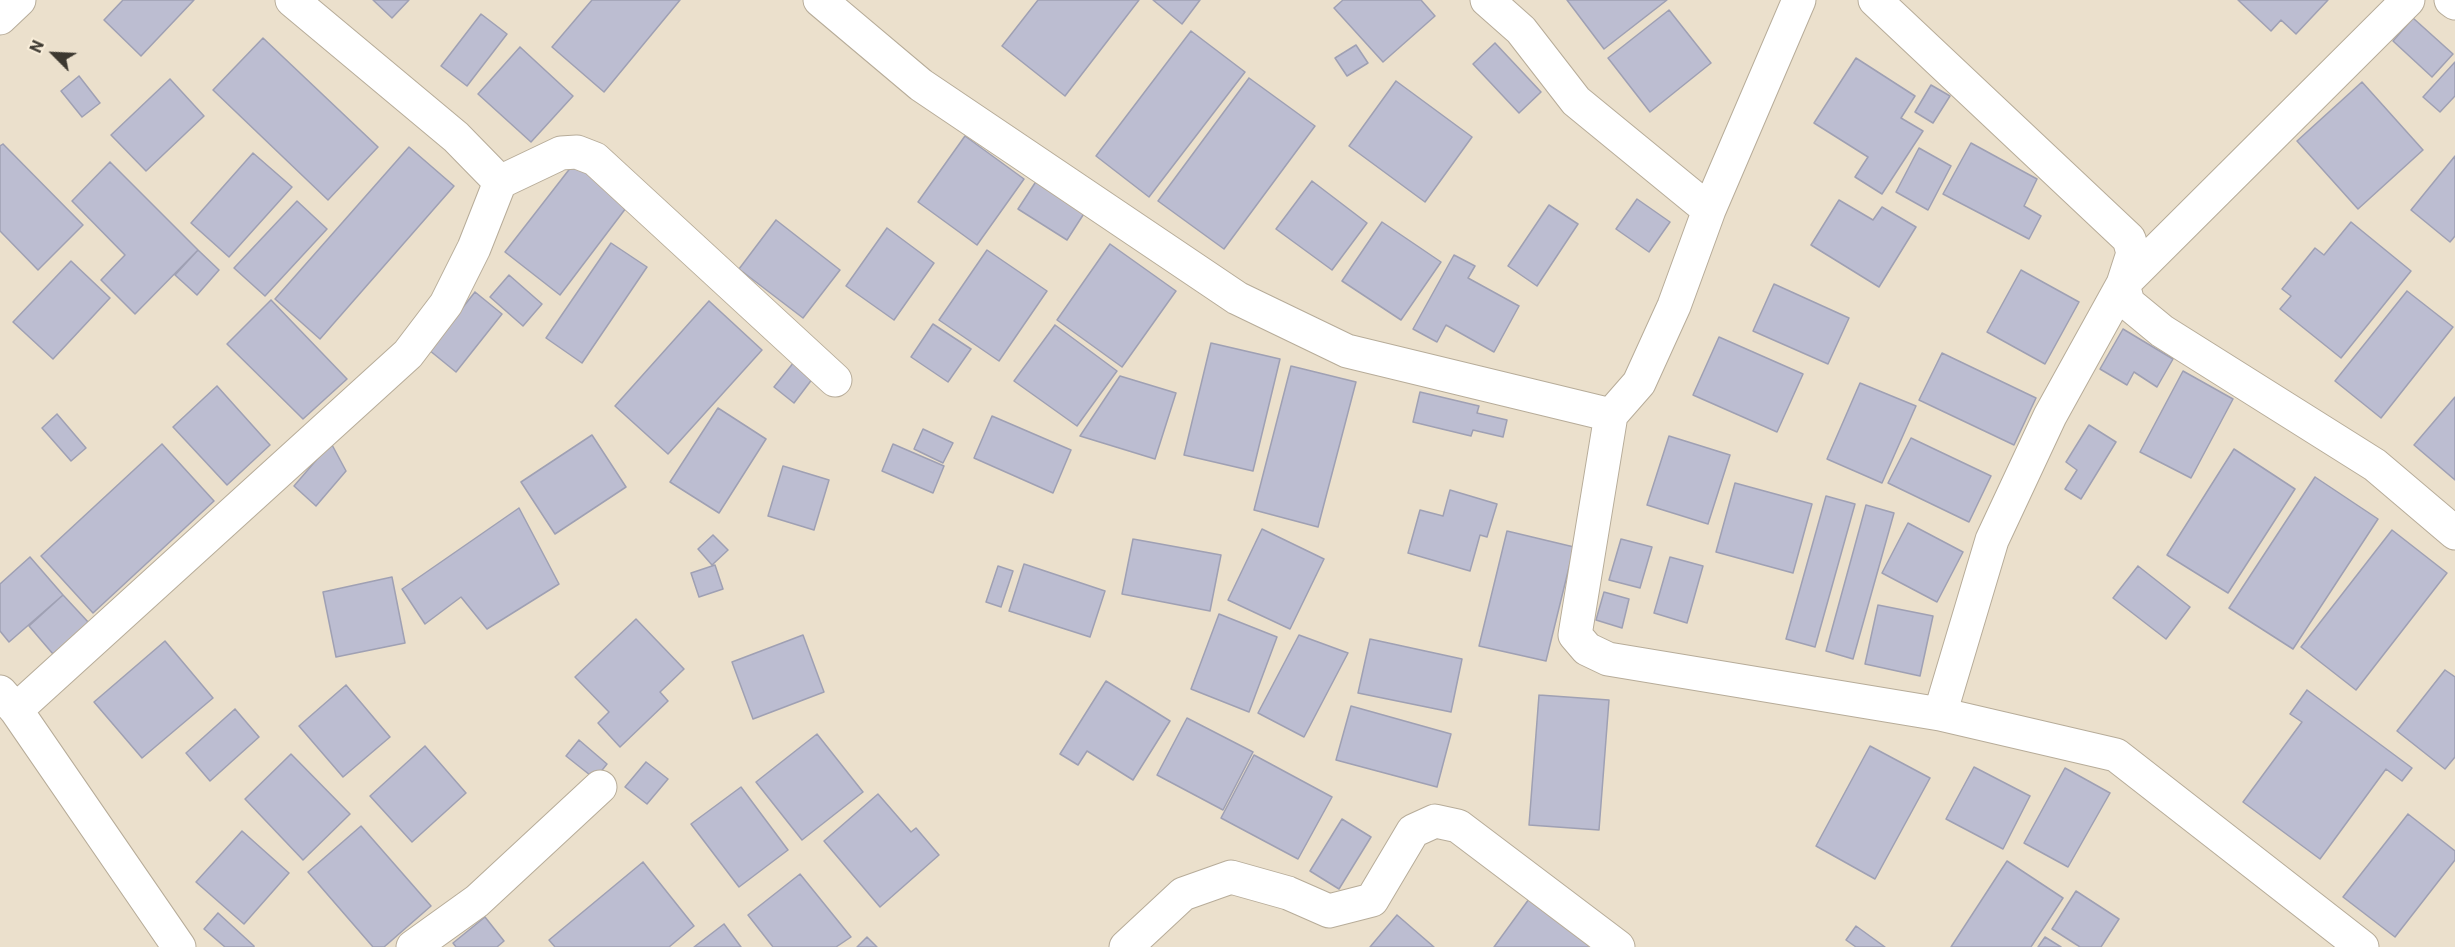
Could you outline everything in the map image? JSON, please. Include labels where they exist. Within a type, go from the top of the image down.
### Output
[{"type":"street","points":[[0,18],[19,0]]},
{"type":"street","points":[[292,0],[456,137],[500,182]]},
{"type":"street","points":[[820,0],[921,86],[1237,298],[1347,351],[1611,415]]},
{"type":"street","points":[[1487,0],[1521,30],[1576,101],[1709,210]]},
{"type":"street","points":[[1799,0],[1709,210],[1674,306],[1639,382],[1611,415],[1575,635],[1587,649],[1608,658],[1940,714],[2116,755],[2362,947]]},
{"type":"street","points":[[1875,0],[2129,239],[2133,253],[2123,284],[2050,416],[1992,540],[1940,714]]},
{"type":"street","points":[[2123,284],[2408,0]]},
{"type":"street","points":[[2451,0],[2455,3]]},
{"type":"street","points":[[179,947],[8,701],[408,354],[447,304],[474,248],[500,182],[561,153],[578,152],[595,159],[835,380]]},
{"type":"street","points":[[2123,284],[2128,303],[2162,331],[2375,465],[2455,533]]},
{"type":"street","points":[[413,947],[477,902],[600,787]]},
{"type":"street","points":[[1126,947],[1183,894],[1232,877],[1288,893],[1329,911],[1372,900],[1413,831],[1435,821],[1458,826],[1618,947]]},
{"type":"building","points":[[123,0],[194,0],[141,56],[104,20]]},
{"type":"building","points":[[373,0],[409,0],[392,18]]},
{"type":"building","points":[[592,0],[680,0],[604,92],[552,47]]},
{"type":"building","points":[[1038,0],[1139,0],[1065,96],[1002,46]]},
{"type":"building","points":[[1153,0],[1200,0],[1182,24]]},
{"type":"building","points":[[1343,0],[1421,0],[1435,16],[1383,62],[1334,8]]},
{"type":"building","points":[[1567,0],[1667,0],[1604,49]]},
{"type":"building","points":[[2238,0],[2328,0],[2296,34],[2281,20],[2271,31]]},
{"type":"building","points":[[1669,10],[1711,63],[1650,112],[1608,58]]},
{"type":"building","points":[[481,14],[507,34],[467,86],[441,66]]},
{"type":"building","points":[[2413,18],[2453,54],[2432,77],[2393,41]]},
{"type":"building","points":[[1191,31],[1245,72],[1149,197],[1096,156]]},
{"type":"building","points":[[263,38],[378,147],[328,200],[213,90]]},
{"type":"building","points":[[1495,43],[1541,92],[1519,113],[1473,64]]},
{"type":"building","points":[[1356,45],[1368,63],[1347,76],[1335,58]]},
{"type":"building","points":[[520,47],[573,96],[531,142],[478,94]]},
{"type":"building","points":[[1856,58],[1915,96],[1901,118],[1923,131],[1882,194],[1855,177],[1868,157],[1814,123]]},
{"type":"building","points":[[2455,62],[2455,96],[2440,112],[2423,97]]},
{"type":"building","points":[[79,76],[100,103],[82,117],[61,91]]},
{"type":"building","points":[[1249,78],[1315,126],[1224,249],[1158,201]]},
{"type":"building","points":[[170,79],[204,116],[146,171],[111,135]]},
{"type":"building","points":[[1396,81],[1472,137],[1425,202],[1349,146]]},
{"type":"building","points":[[2362,82],[2423,150],[2358,209],[2297,141]]},
{"type":"building","points":[[1931,85],[1950,96],[1933,123],[1915,112]]},
{"type":"building","points":[[965,136],[1024,179],[977,245],[918,202]]},
{"type":"building","points":[[1971,143],[2037,179],[2024,206],[2041,216],[2029,239],[1943,194]]},
{"type":"building","points":[[3,144],[83,225],[38,270],[0,231],[0,146]]},
{"type":"building","points":[[409,147],[454,186],[320,339],[275,299]]},
{"type":"building","points":[[1919,148],[1951,166],[1928,210],[1896,192]]},
{"type":"building","points":[[253,153],[292,187],[229,257],[191,223]]},
{"type":"building","points":[[2455,156],[2455,236],[2450,242],[2411,210]]},
{"type":"building","points":[[110,162],[198,250],[135,314],[101,280],[125,255],[72,201]]},
{"type":"building","points":[[575,162],[629,204],[560,295],[505,252]]},
{"type":"building","points":[[1037,180],[1085,212],[1067,240],[1018,209]]},
{"type":"building","points":[[1312,181],[1367,223],[1332,270],[1276,229]]},
{"type":"building","points":[[1637,199],[1670,222],[1649,252],[1616,229]]},
{"type":"building","points":[[1839,200],[1873,220],[1882,207],[1916,227],[1879,287],[1811,245]]},
{"type":"building","points":[[297,201],[327,229],[265,296],[234,268]]},
{"type":"building","points":[[1549,205],[1578,224],[1537,286],[1508,266]]},
{"type":"building","points":[[776,220],[840,270],[803,318],[739,269]]},
{"type":"building","points":[[1382,222],[1441,262],[1401,320],[1342,281]]},
{"type":"building","points":[[2351,222],[2411,271],[2341,358],[2280,309],[2291,296],[2282,289],[2315,248],[2324,255]]},
{"type":"building","points":[[887,228],[934,263],[894,320],[846,286]]},
{"type":"building","points":[[611,243],[647,267],[582,363],[546,338]]},
{"type":"building","points":[[1110,244],[1176,291],[1122,367],[1057,320]]},
{"type":"building","points":[[198,250],[219,270],[197,295],[175,275]]},
{"type":"building","points":[[987,250],[1047,291],[999,361],[939,320]]},
{"type":"building","points":[[1454,255],[1475,266],[1468,278],[1519,306],[1494,352],[1446,325],[1437,342],[1413,329]]},
{"type":"building","points":[[71,261],[110,298],[53,359],[13,322]]},
{"type":"building","points":[[2021,270],[2079,302],[2045,364],[1987,332]]},
{"type":"building","points":[[509,275],[542,304],[523,326],[490,297]]},
{"type":"building","points":[[1774,284],[1849,318],[1828,364],[1753,331]]},
{"type":"building","points":[[2407,291],[2453,327],[2381,418],[2335,381]]},
{"type":"building","points":[[475,292],[502,314],[456,372],[429,350]]},
{"type":"building","points":[[271,300],[347,379],[303,419],[227,344]]},
{"type":"building","points":[[709,301],[762,350],[668,454],[615,406]]},
{"type":"building","points":[[933,324],[971,349],[948,382],[911,357]]},
{"type":"building","points":[[1055,325],[1117,371],[1077,426],[1014,381]]},
{"type":"building","points":[[2123,329],[2173,359],[2157,387],[2134,372],[2127,385],[2100,369]]},
{"type":"building","points":[[1719,337],[1803,374],[1777,432],[1693,395]]},
{"type":"building","points":[[1211,343],[1280,359],[1253,471],[1184,455]]},
{"type":"building","points":[[1942,353],[2036,398],[2014,445],[1919,400]]},
{"type":"building","points":[[794,362],[813,378],[794,403],[774,387]]},
{"type":"building","points":[[1291,366],[1356,382],[1318,527],[1254,510]]},
{"type":"building","points":[[2183,371],[2233,399],[2191,478],[2140,452]]},
{"type":"building","points":[[1120,376],[1176,393],[1155,459],[1080,436]]},
{"type":"building","points":[[1860,383],[1916,406],[1882,483],[1827,459]]},
{"type":"building","points":[[217,386],[270,445],[227,485],[173,427]]},
{"type":"building","points":[[1420,392],[1479,406],[1477,413],[1507,420],[1503,437],[1473,430],[1471,436],[1413,422]]},
{"type":"building","points":[[2455,397],[2455,480],[2414,445]]},
{"type":"building","points":[[718,408],[766,439],[719,513],[670,482]]},
{"type":"building","points":[[57,414],[86,448],[71,461],[42,428]]},
{"type":"building","points":[[992,416],[1071,450],[1053,493],[974,458]]},
{"type":"building","points":[[2089,425],[2116,442],[2081,499],[2065,489],[2077,470],[2066,462]]},
{"type":"building","points":[[923,429],[953,443],[943,463],[914,449]]},
{"type":"building","points":[[592,435],[626,487],[555,534],[521,482]]},
{"type":"building","points":[[1669,436],[1730,455],[1708,524],[1647,505]]},
{"type":"building","points":[[1911,438],[1991,476],[1969,522],[1888,483]]},
{"type":"building","points":[[331,443],[346,471],[316,506],[294,486]]},
{"type":"building","points":[[162,444],[214,501],[93,613],[41,556]]},
{"type":"building","points":[[893,444],[944,466],[933,493],[882,471]]},
{"type":"building","points":[[2234,449],[2295,489],[2228,593],[2167,555]]},
{"type":"building","points":[[783,466],[829,480],[814,530],[768,516]]},
{"type":"building","points":[[2315,477],[2378,519],[2293,649],[2229,608]]},
{"type":"building","points":[[1735,483],[1812,504],[1793,573],[1716,552]]},
{"type":"building","points":[[1450,490],[1497,504],[1487,537],[1480,535],[1470,571],[1408,553],[1420,510],[1443,516]]},
{"type":"building","points":[[1826,496],[1855,504],[1815,647],[1786,639]]},
{"type":"building","points":[[1866,505],[1894,513],[1853,659],[1826,651]]},
{"type":"building","points":[[519,508],[559,584],[487,629],[461,597],[425,624],[402,589]]},
{"type":"building","points":[[1908,523],[1963,552],[1937,602],[1882,573]]},
{"type":"building","points":[[1262,529],[1324,559],[1290,629],[1228,600]]},
{"type":"building","points":[[2392,530],[2447,573],[2356,690],[2301,647]]},
{"type":"building","points":[[1507,531],[1574,547],[1546,661],[1479,646]]},
{"type":"building","points":[[713,535],[728,550],[712,565],[698,549]]},
{"type":"building","points":[[1133,539],[1221,555],[1210,611],[1122,594]]},
{"type":"building","points":[[1621,539],[1652,547],[1640,588],[1609,580]]},
{"type":"building","points":[[30,557],[63,595],[9,642],[0,631],[0,584]]},
{"type":"building","points":[[1670,557],[1703,566],[1687,623],[1654,613]]},
{"type":"building","points":[[1024,564],[1105,591],[1090,637],[1009,611]]},
{"type":"building","points":[[715,565],[723,589],[699,597],[691,573]]},
{"type":"building","points":[[998,566],[1013,571],[1001,607],[986,602]]},
{"type":"building","points":[[2138,566],[2190,607],[2166,639],[2113,598]]},
{"type":"building","points":[[392,577],[405,643],[336,657],[323,592]]},
{"type":"building","points":[[1604,592],[1629,599],[1622,628],[1596,620]]},
{"type":"building","points":[[63,595],[89,623],[53,654],[29,626]]},
{"type":"building","points":[[1878,605],[1933,616],[1920,676],[1865,664]]},
{"type":"building","points":[[1219,614],[1277,637],[1249,712],[1191,689]]},
{"type":"building","points":[[636,619],[684,669],[660,692],[668,701],[620,747],[598,723],[609,712],[575,677]]},
{"type":"building","points":[[803,635],[824,692],[753,719],[732,662]]},
{"type":"building","points":[[1299,635],[1348,653],[1304,737],[1258,713]]},
{"type":"building","points":[[1370,639],[1462,659],[1451,712],[1358,693]]},
{"type":"building","points":[[165,641],[213,698],[142,758],[94,702]]},
{"type":"building","points":[[2445,670],[2455,677],[2455,757],[2445,769],[2397,731]]},
{"type":"building","points":[[1106,681],[1170,721],[1133,780],[1087,751],[1078,765],[1060,754]]},
{"type":"building","points":[[346,685],[390,737],[343,777],[299,726]]},
{"type":"building","points":[[2307,690],[2412,768],[2402,781],[2386,769],[2320,859],[2243,802],[2302,722],[2290,714]]},
{"type":"building","points":[[1539,695],[1609,700],[1599,830],[1529,825]]},
{"type":"building","points":[[1351,706],[1451,734],[1437,787],[1336,760]]},
{"type":"building","points":[[235,709],[259,737],[210,781],[186,753]]},
{"type":"building","points":[[1187,718],[1253,752],[1223,810],[1157,775]]},
{"type":"building","points":[[817,734],[863,792],[802,840],[756,782]]},
{"type":"building","points":[[579,740],[607,764],[595,779],[566,756]]},
{"type":"building","points":[[425,746],[466,793],[412,842],[370,796]]},
{"type":"building","points":[[1870,746],[1930,778],[1875,879],[1816,846]]},
{"type":"building","points":[[291,754],[350,814],[303,860],[245,799]]},
{"type":"building","points":[[1254,755],[1332,797],[1298,859],[1221,818]]},
{"type":"building","points":[[646,762],[668,779],[647,804],[625,787]]},
{"type":"building","points":[[1974,767],[2030,796],[2003,849],[1946,819]]},
{"type":"building","points":[[2065,768],[2110,793],[2068,867],[2024,843]]},
{"type":"building","points":[[741,787],[788,850],[739,887],[691,824]]},
{"type":"building","points":[[878,794],[911,832],[916,828],[939,855],[880,907],[824,841]]},
{"type":"building","points":[[2408,814],[2455,851],[2455,860],[2395,937],[2343,897]]},
{"type":"building","points":[[1342,819],[1371,837],[1339,889],[1310,871]]},
{"type":"building","points":[[361,826],[431,906],[384,947],[373,947],[308,872]]},
{"type":"building","points":[[242,831],[289,873],[244,924],[196,882]]},
{"type":"building","points":[[2007,861],[2063,898],[2031,947],[1951,947]]},
{"type":"building","points":[[643,862],[694,926],[669,947],[555,947],[549,940]]},
{"type":"building","points":[[800,874],[851,937],[836,947],[773,947],[748,915]]},
{"type":"building","points":[[2076,891],[2119,919],[2101,947],[2080,947],[2052,929]]},
{"type":"building","points":[[1529,899],[1596,947],[1494,947]]},
{"type":"building","points":[[218,913],[254,947],[225,947],[204,929]]},
{"type":"building","points":[[1397,915],[1434,947],[1370,947]]},
{"type":"building","points":[[485,917],[504,941],[497,947],[456,947],[453,943]]},
{"type":"building","points":[[724,924],[741,947],[694,947]]},
{"type":"building","points":[[1856,926],[1885,947],[1856,947],[1846,940]]},
{"type":"building","points":[[867,937],[877,947],[857,947]]},
{"type":"building","points":[[2045,937],[2061,947],[2038,947]]}]
